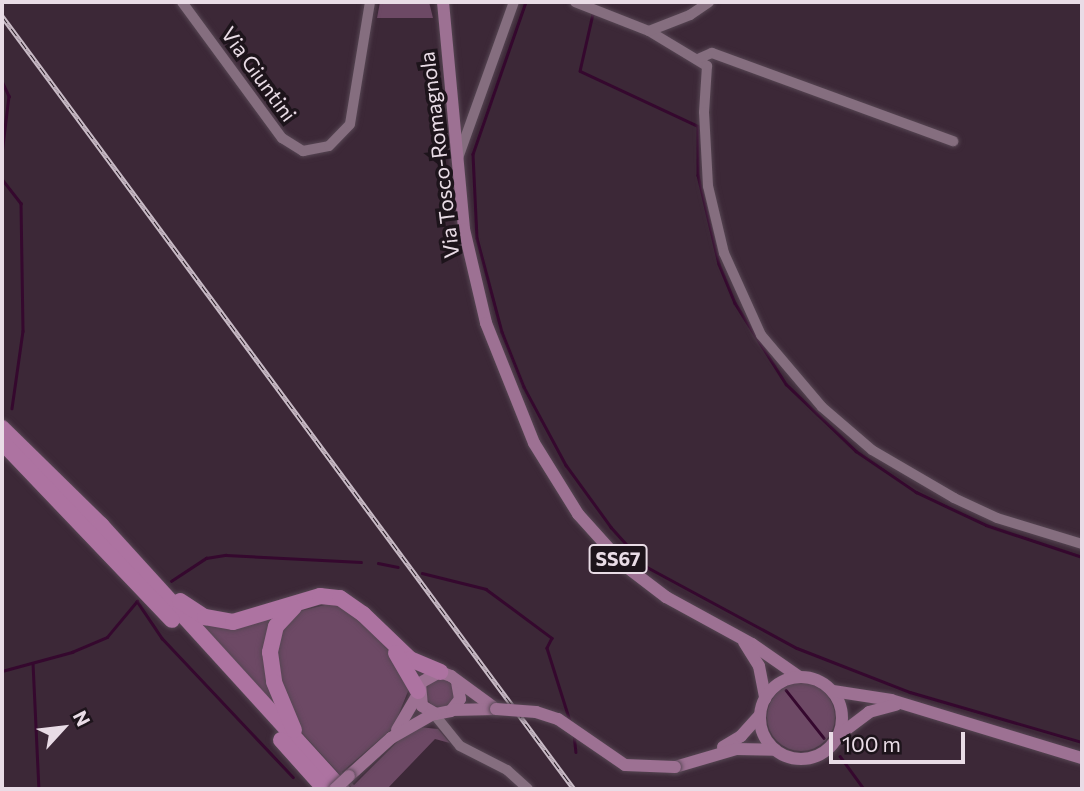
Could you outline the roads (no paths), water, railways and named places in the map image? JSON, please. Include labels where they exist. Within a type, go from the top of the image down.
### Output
[{"type":"highway","points":[[2,428],[143,571],[300,745],[345,783]]},
{"type":"highway","points":[[2,442],[90,530],[325,789]]},
{"type":"highway","points":[[143,571],[191,610],[215,620],[242,621],[320,596],[340,598],[410,659],[440,672]]},
{"type":"highway","points":[[298,603],[279,622],[270,652],[279,695],[300,745]]},
{"type":"highway","points":[[382,634],[418,692]]},
{"type":"main road","name":"Via Tosco-Romagnola","points":[[440,2],[464,229],[479,298],[534,443],[574,508],[624,565],[666,597],[739,636],[798,676]]},
{"type":"main road","name":"Via Tosco-Romagnola","points":[[739,636],[758,666],[765,698]]},
{"type":"main road","points":[[391,738],[425,677],[440,672],[496,709]]},
{"type":"main road","points":[[765,698],[778,684],[798,676]]},
{"type":"main road","name":"SS67","points":[[798,676],[814,678],[833,691],[901,704],[1082,758]]},
{"type":"main road","points":[[452,711],[461,696],[457,682]]},
{"type":"main road","points":[[833,691],[842,710],[839,735]]},
{"type":"main road","points":[[418,692],[422,706],[433,714]]},
{"type":"main road","name":"SS67","points":[[760,715],[765,698]]},
{"type":"main road","points":[[335,789],[345,783],[391,738],[433,714],[452,711],[496,709],[536,712],[558,719],[625,765],[646,769],[676,767],[736,749],[775,750],[807,759],[826,751],[839,735],[869,712],[901,704]]},
{"type":"main road","points":[[707,756],[741,736],[760,715]]},
{"type":"main road","points":[[760,715],[763,732],[775,750]]},
{"type":"street","name":"Via Giuntini","points":[[182,2],[282,138],[303,152],[328,146],[350,124],[370,2]]},
{"type":"street","points":[[457,161],[514,2]]},
{"type":"street","points":[[575,2],[649,31],[700,58],[707,65],[704,132],[714,219],[732,276],[773,353],[848,432],[895,465],[997,518],[1082,544]]},
{"type":"street","points":[[649,31],[690,15],[709,2]]},
{"type":"street","points":[[700,58],[712,53],[953,141]]},
{"type":"street","points":[[452,711],[452,737]]},
{"type":"street","points":[[433,714],[469,752],[507,770],[528,789]]},
{"type":"waterway","points":[[526,2],[473,154],[477,238],[502,332],[524,387],[566,465],[611,527],[647,567],[797,648],[910,692],[1082,742]]},
{"type":"waterway","points":[[593,14],[580,71],[698,126],[698,175],[719,264],[735,303],[786,384],[856,451],[916,492],[986,525],[1082,557]]},
{"type":"waterway","points":[[2,81],[9,96],[2,154]]},
{"type":"waterway","points":[[2,179],[21,203],[23,331],[12,408]]},
{"type":"waterway","points":[[171,581],[206,558],[226,555],[361,562]]},
{"type":"waterway","points":[[378,563],[398,567]]},
{"type":"waterway","points":[[422,573],[486,589],[552,638],[547,648],[570,721]]},
{"type":"waterway","points":[[2,671],[72,652],[107,637],[137,601],[162,638],[293,777]]},
{"type":"waterway","points":[[33,663],[39,789]]},
{"type":"waterway","points":[[786,690],[824,738]]},
{"type":"waterway","points":[[574,734],[576,752]]},
{"type":"waterway","points":[[840,756],[864,789]]},
{"type":"railway","points":[[2,16],[574,789]]}]
